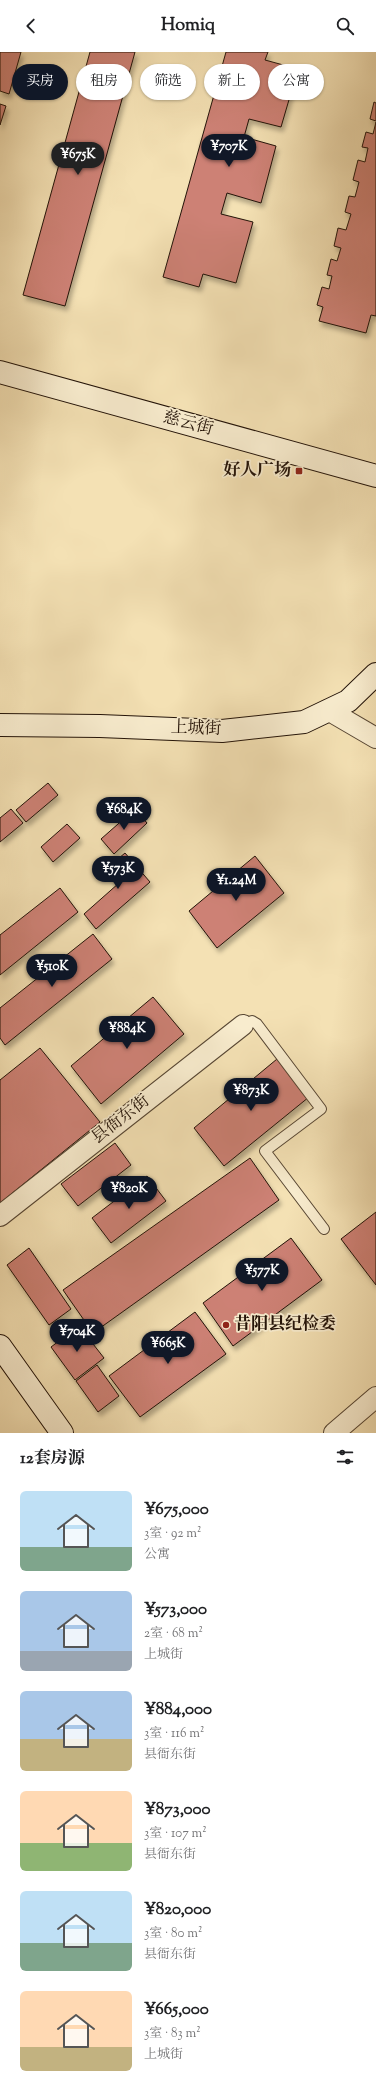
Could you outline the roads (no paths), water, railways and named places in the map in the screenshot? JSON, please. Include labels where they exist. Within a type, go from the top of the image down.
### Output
[{"type":"main road","name":"慈云街","points":[[0,372],[376,476]]},
{"type":"main road","name":"上城街","points":[[0,725],[100,726],[222,731],[304,722],[348,700],[376,674]]},
{"type":"main road","points":[[0,1346],[62,1433]]},
{"type":"street","points":[[328,710],[376,738]]},
{"type":"street","name":"县衙东街","points":[[0,1216],[243,1025]]},
{"type":"street","points":[[334,1433],[376,1397]]},
{"type":"lane","points":[[243,1025],[252,1021],[257,1024],[321,1109],[265,1151],[324,1229]]},
{"type":"place","name":"好人广场","points":[[299,471]]},
{"type":"place","name":"昔阳县纪检委","points":[[226,1325]]}]
